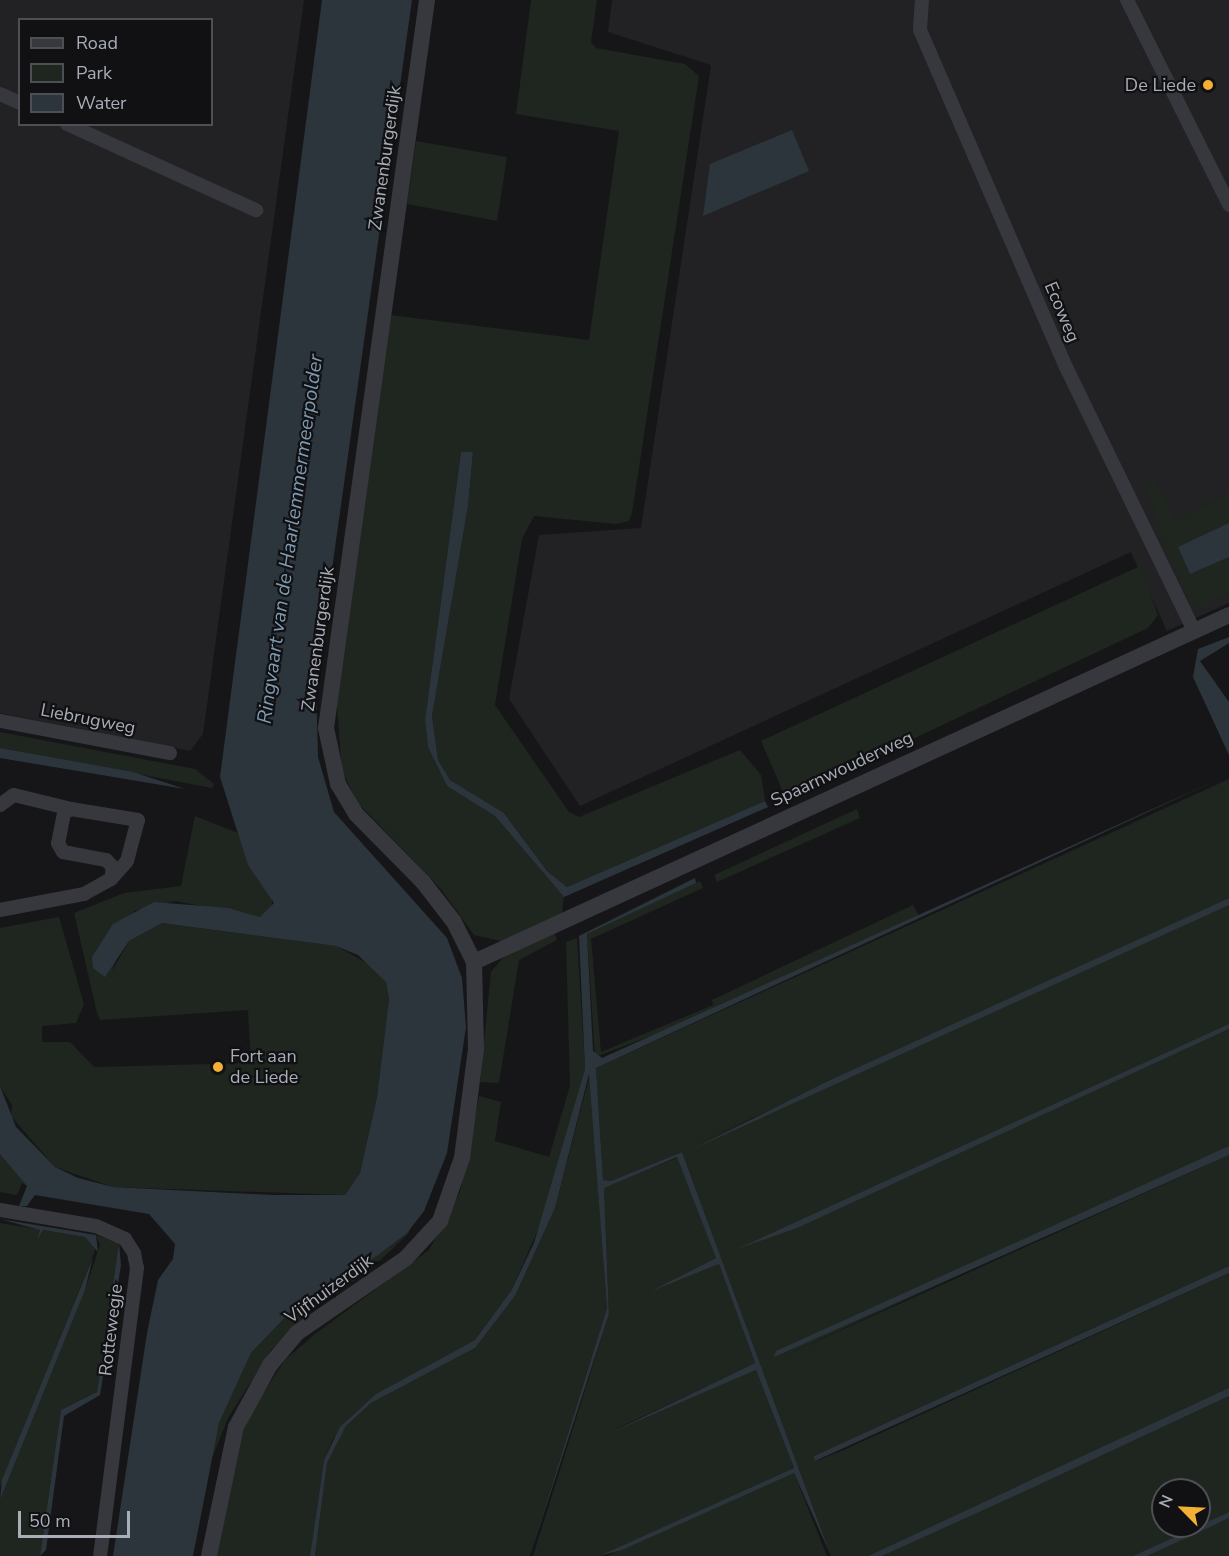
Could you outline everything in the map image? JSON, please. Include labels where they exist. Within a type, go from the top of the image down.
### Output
[{"type":"street","name":"Zwanenburgerdijk","points":[[406,1258],[440,1221],[462,1158],[476,1048],[474,962],[454,922],[423,882],[356,814],[338,784],[326,728],[427,0]]},
{"type":"street","name":"Ecoweg","points":[[922,0],[925,41],[1066,367],[1194,631]]},
{"type":"street","points":[[1127,0],[1229,205]]},
{"type":"street","points":[[0,94],[18,102]]},
{"type":"street","points":[[71,126],[256,210]]},
{"type":"street","name":"Spaarnwouderweg","points":[[474,962],[1229,615]]},
{"type":"street","name":"Liebrugweg","points":[[0,721],[170,753]]},
{"type":"street","points":[[0,805],[14,795],[71,809],[138,820],[134,847],[111,879],[84,894],[0,909]]},
{"type":"street","points":[[71,809],[64,813],[58,843],[63,852],[106,860],[113,867],[111,879]]},
{"type":"street","name":"Rottewegje","points":[[0,1210],[103,1228],[125,1239],[134,1253],[137,1268],[99,1556]]},
{"type":"street","name":"Vijfhuizerdijk","points":[[209,1556],[236,1427],[270,1365],[297,1333],[406,1258]]},
{"type":"shaded area","points":[[0,0],[304,0],[203,734],[190,751],[0,713]]},
{"type":"shaded area","name":"De Liede","points":[[612,0],[1229,0],[1229,603],[1167,631],[1131,552],[580,806],[509,699],[539,535],[641,528],[711,65],[608,32]]},
{"type":"green space","points":[[531,0],[597,0],[591,42],[596,48],[685,64],[699,76],[632,513],[629,521],[616,524],[534,516],[522,539],[495,705],[569,812],[579,817],[740,750],[761,775],[765,801],[567,887],[547,871],[504,813],[450,780],[438,760],[432,716],[468,506],[473,453],[461,452],[425,720],[428,747],[447,786],[495,816],[564,897],[562,914],[501,941],[474,935],[441,889],[358,803],[342,771],[336,694],[390,315],[589,340],[619,131],[516,114]]},
{"type":"green space","points":[[416,141],[507,157],[497,221],[407,204]]},
{"type":"green space","points":[[1154,479],[1176,519],[1229,494],[1229,523],[1178,547],[1190,574],[1229,557],[1229,593],[1210,602],[1207,609],[1192,606],[1156,530],[1160,526],[1146,486]]},
{"type":"green space","points":[[1140,566],[1158,615],[1148,628],[790,797],[783,792],[761,741]]},
{"type":"green space","points":[[0,732],[195,769],[214,784],[212,788],[0,748]]},
{"type":"green space","points":[[1229,779],[1229,898],[692,1146],[1229,904],[1229,1025],[819,1216],[1229,1029],[1229,1150],[782,1357],[1229,1155],[1229,1266],[814,1456],[819,1460],[846,1449],[1229,1273],[1229,1389],[868,1556],[831,1556],[682,1152],[611,1181],[603,1180],[596,1068]]},
{"type":"green space","points":[[857,809],[860,818],[717,882],[714,875]]},
{"type":"green space","points":[[195,816],[238,833],[248,865],[272,894],[272,909],[260,917],[175,901],[134,911],[112,971],[129,941],[162,923],[336,946],[374,967],[386,982],[389,999],[377,1097],[360,1173],[345,1195],[113,1187],[55,1167],[11,1116],[12,1105],[0,1086],[0,928],[59,917],[84,1004],[76,1023],[42,1026],[42,1042],[70,1042],[94,1067],[251,1063],[248,1010],[100,1020],[74,913],[124,893],[181,886]]},
{"type":"green space","points":[[700,881],[703,888],[591,939],[601,1052],[713,1005],[712,1000],[913,905],[919,916],[698,1018],[595,1057],[587,934]]},
{"type":"green space","points":[[554,931],[557,940],[519,960],[499,1083],[480,1082],[491,972],[507,953]]},
{"type":"green space","points":[[577,938],[585,1069],[549,1205],[511,1291],[475,1340],[376,1394],[333,1439],[324,1460],[310,1556],[216,1556],[243,1432],[256,1404],[285,1360],[315,1334],[429,1250],[460,1192],[479,1096],[501,1102],[495,1141],[549,1157],[570,1086],[566,942]]},
{"type":"green space","points":[[590,1074],[607,1308],[530,1556],[315,1556],[327,1463],[346,1426],[371,1403],[475,1348],[515,1296],[555,1208]]},
{"type":"green space","points":[[0,1142],[27,1186],[22,1183],[17,1195],[0,1192]]},
{"type":"green space","points":[[679,1157],[716,1258],[647,1293],[719,1264],[755,1363],[612,1431],[756,1370],[794,1468],[599,1556],[533,1556],[609,1314],[604,1187]]},
{"type":"green space","points":[[0,1223],[85,1237],[96,1248],[0,1487]]},
{"type":"green space","points":[[411,1228],[408,1234],[372,1268],[314,1309],[271,1350],[228,1418],[206,1473],[219,1423],[251,1353],[297,1305]]},
{"type":"green space","points":[[96,1235],[119,1243],[97,1392],[61,1410],[40,1556],[0,1556],[0,1500],[85,1290],[100,1245]]},
{"type":"green space","points":[[1229,1396],[1229,1512],[1211,1520],[1211,1478],[1151,1478],[1151,1538],[1173,1538],[1133,1556],[882,1556]]},
{"type":"green space","points":[[794,1473],[827,1556],[607,1556],[783,1475]]},
{"type":"green space","points":[[1229,1518],[1229,1556],[1146,1556],[1185,1538],[1211,1538],[1211,1526]]},
{"type":"water","name":"Ringvaart van de Haarlemmermeerpolder","points":[[322,0],[412,0],[316,683],[318,757],[334,812],[447,938],[462,978],[466,1027],[447,1153],[424,1211],[407,1233],[378,1255],[297,1305],[251,1353],[219,1423],[193,1556],[113,1556],[147,1333],[158,1280],[173,1259],[175,1244],[149,1214],[35,1195],[27,1206],[19,1206],[27,1186],[0,1154],[0,1086],[16,1127],[55,1167],[78,1178],[113,1187],[273,1195],[345,1195],[360,1173],[377,1097],[389,999],[386,982],[358,955],[336,946],[162,923],[129,941],[105,977],[93,968],[92,957],[113,924],[154,902],[228,908],[260,917],[274,903],[248,865],[220,777]]},
{"type":"water","points":[[792,130],[809,171],[703,216],[710,164]]},
{"type":"water","points":[[461,452],[473,452],[468,506],[432,716],[438,760],[450,780],[504,813],[547,871],[567,887],[765,801],[768,807],[564,897],[495,816],[447,786],[428,747],[425,720]]},
{"type":"water","points":[[1229,523],[1229,557],[1190,574],[1178,547]]},
{"type":"water","points":[[1229,637],[1229,643],[1200,661],[1229,702],[1229,755],[1193,677],[1198,649]]},
{"type":"water","points":[[0,748],[133,772],[185,789],[0,758]]},
{"type":"water","points":[[1219,779],[596,1068],[603,1180],[611,1181],[682,1152],[831,1556],[794,1473],[622,1550],[599,1556],[794,1468],[756,1370],[612,1432],[755,1363],[719,1264],[647,1293],[716,1258],[677,1157],[604,1188],[609,1314],[530,1556],[607,1308],[589,1074],[555,1208],[515,1296],[475,1348],[371,1403],[346,1426],[327,1463],[315,1556],[310,1556],[324,1460],[340,1427],[376,1394],[475,1340],[511,1291],[534,1243],[585,1069],[579,936],[695,878],[696,883],[587,934],[593,1051],[602,1058]]},
{"type":"water","points":[[1229,898],[1229,905],[693,1149],[824,1083]]},
{"type":"water","points":[[1229,1024],[1229,1029],[797,1228],[737,1249]]},
{"type":"water","points":[[1229,1146],[1229,1155],[774,1357],[776,1351]]},
{"type":"water","points":[[0,1219],[96,1235],[98,1252],[85,1237],[43,1230],[37,1239],[40,1230]]},
{"type":"water","points":[[119,1243],[121,1265],[100,1395],[64,1416],[46,1550],[40,1556],[61,1410],[97,1392]]},
{"type":"water","points":[[93,1257],[85,1290],[0,1500],[2,1480]]},
{"type":"water","points":[[1229,1266],[1229,1273],[815,1461],[814,1456]]},
{"type":"water","points":[[1229,1388],[1229,1396],[1023,1492],[882,1556],[868,1556]]},
{"type":"water","points":[[1229,1512],[1229,1518],[1211,1526],[1211,1520]]},
{"type":"water","points":[[1172,1538],[1186,1538],[1147,1556],[1133,1556]]},
{"type":"place","name":"De Liede","points":[[1208,85]]},
{"type":"place","name":"Fort aan de Liede","points":[[218,1067]]}]
